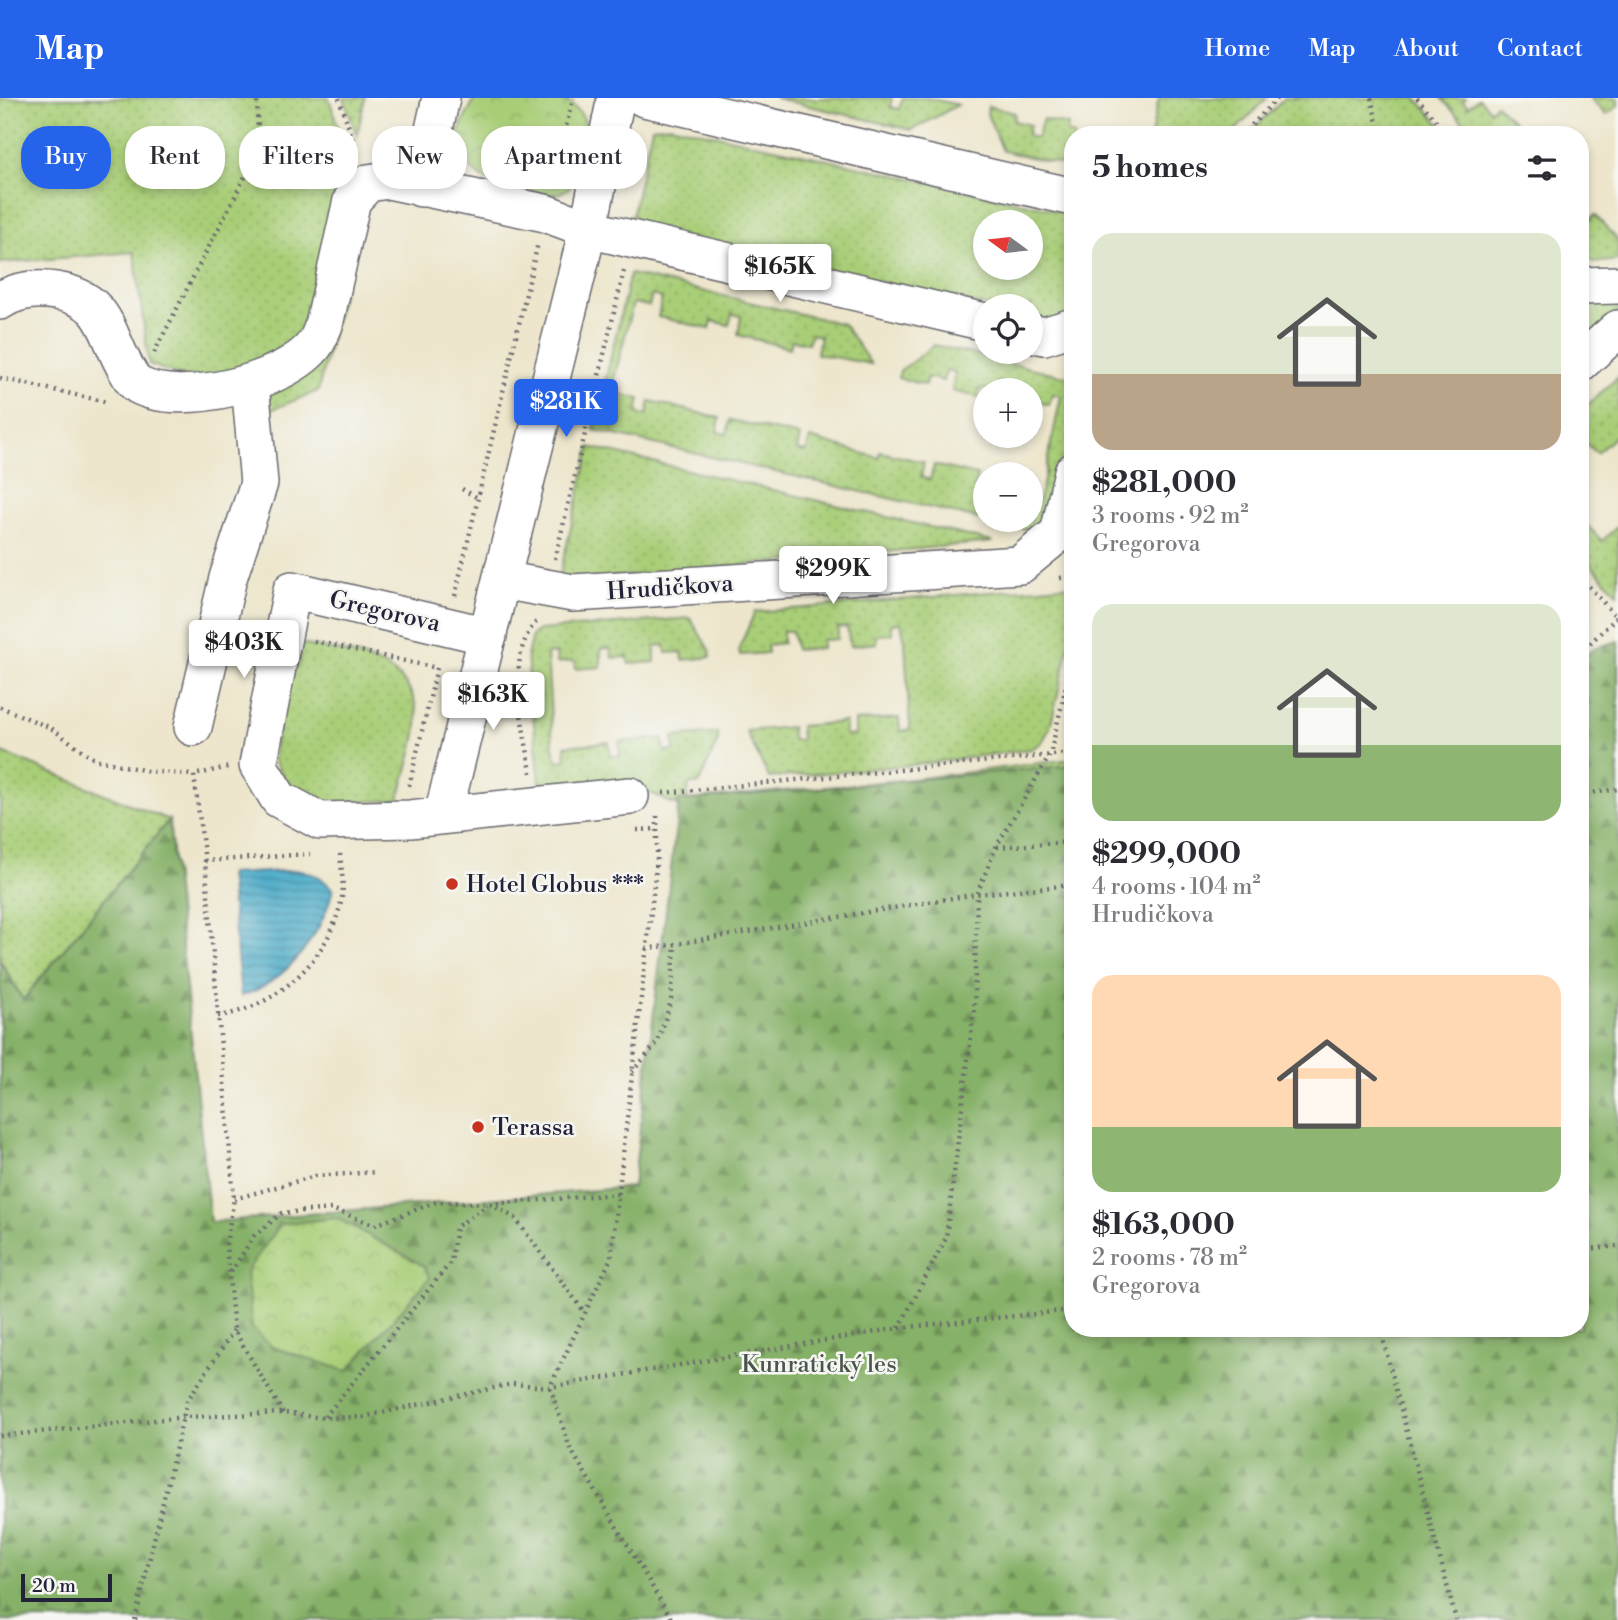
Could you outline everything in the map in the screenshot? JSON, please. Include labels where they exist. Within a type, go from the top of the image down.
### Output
[{"type":"street","points":[[434,126],[440,98]]},
{"type":"street","points":[[443,815],[588,229],[616,98]]},
{"type":"street","points":[[644,98],[1064,195]]},
{"type":"street","points":[[0,301],[36,288],[73,293],[95,307],[110,329],[122,363],[122,393],[166,395],[217,392],[250,383],[302,357],[315,344],[324,325],[352,200],[368,183],[372,182]]},
{"type":"street","points":[[426,189],[545,213],[588,229],[973,319]]},
{"type":"street","points":[[1589,286],[1618,285]]},
{"type":"street","points":[[1589,355],[1618,329]]},
{"type":"street","points":[[1043,336],[1064,330]]},
{"type":"street","points":[[193,727],[228,578],[259,483],[250,383]]},
{"type":"street","name":"Hrudičkova","points":[[502,580],[573,593],[1020,565],[1059,533],[1064,511]]},
{"type":"street","name":"Gregorova","points":[[488,636],[292,590],[258,765],[279,799],[320,821],[410,819],[644,795]]},
{"type":"path","points":[[0,378],[122,393],[249,169],[258,135],[257,98]]},
{"type":"path","points":[[339,98],[368,183]]},
{"type":"path","points":[[453,607],[573,98]]},
{"type":"path","points":[[1251,126],[1278,98]]},
{"type":"path","points":[[1371,98],[1378,126]]},
{"type":"path","points":[[1417,98],[1440,126]]},
{"type":"path","points":[[535,806],[519,683],[520,652],[529,629],[542,615],[632,239]]},
{"type":"path","points":[[462,489],[478,498]]},
{"type":"path","points":[[1589,586],[1617,617],[1589,644]]},
{"type":"path","points":[[309,640],[437,668],[408,790]]},
{"type":"path","points":[[899,1328],[946,1238],[974,1011],[977,894],[996,847],[1050,755],[1064,695]]},
{"type":"path","points":[[0,707],[51,728],[94,759],[147,771],[194,775],[235,765]]},
{"type":"path","points":[[644,795],[1064,754]]},
{"type":"path","points":[[194,775],[205,861],[234,1199],[226,1244],[231,1273],[234,1330],[283,1413]]},
{"type":"path","points":[[1589,794],[1618,789]]},
{"type":"path","points":[[657,829],[656,859],[611,1258],[550,1387],[570,1448],[672,1620]]},
{"type":"path","points":[[996,847],[1064,843]]},
{"type":"path","points":[[330,853],[352,851]]},
{"type":"path","points":[[218,1016],[238,1013],[272,999],[308,965],[331,930],[342,899],[340,852]]},
{"type":"path","points":[[205,861],[320,853]]},
{"type":"path","points":[[646,948],[977,894],[1064,886]]},
{"type":"path","points":[[632,1072],[658,1042],[671,1001],[675,944]]},
{"type":"path","points":[[234,1199],[315,1176],[377,1172]]},
{"type":"path","points":[[231,1273],[254,1236],[282,1213],[332,1209],[375,1225],[436,1202],[489,1204],[618,1194]]},
{"type":"path","points":[[489,1204],[516,1218],[584,1313]]},
{"type":"path","points":[[324,1418],[452,1262],[456,1227],[489,1204]]},
{"type":"path","points":[[1589,1249],[1618,1246]]},
{"type":"path","points":[[0,1436],[185,1417],[283,1413],[324,1418],[363,1417],[512,1384],[550,1387],[899,1328],[1064,1311]]},
{"type":"path","points":[[135,1620],[187,1401],[234,1330]]},
{"type":"path","points":[[1382,1337],[1456,1620]]},
{"type":"green space","points":[[0,98],[329,98],[338,126],[239,126],[239,189],[357,189],[363,209],[318,391],[271,410],[149,364],[134,252],[0,263]]},
{"type":"green space","points":[[344,98],[365,98],[358,131],[358,126],[354,126]]},
{"type":"green space","points":[[475,98],[522,98],[565,101],[577,109],[587,126],[481,126],[481,178],[467,162],[467,126],[461,126]]},
{"type":"green space","points":[[775,98],[892,98],[890,107],[899,109],[903,98],[928,98],[958,105],[912,130]]},
{"type":"green space","points":[[1159,98],[1267,98],[1240,126],[1153,126]]},
{"type":"green space","points":[[1285,98],[1416,98],[1442,126],[1256,126]]},
{"type":"green space","points":[[1441,98],[1466,98],[1463,101],[1468,107],[1479,98],[1490,110],[1496,104],[1516,124],[1514,126],[1467,126]]},
{"type":"green space","points":[[1590,98],[1618,98],[1618,106],[1606,115]]},
{"type":"green space","points":[[988,106],[1015,113],[1014,121],[1030,125],[1027,136],[1037,138],[1043,119],[1068,125],[1064,126],[1064,165],[1003,151],[987,114]]},
{"type":"green space","points":[[670,125],[1064,212],[1064,321],[1043,321],[1043,294],[973,294],[973,303],[647,229],[632,216],[638,189],[647,189],[647,149],[652,127]]},
{"type":"green space","points":[[517,189],[566,189],[558,194],[540,194]]},
{"type":"green space","points":[[1595,215],[1618,240],[1618,260],[1594,263],[1589,258],[1589,220]]},
{"type":"green space","points":[[630,274],[843,324],[871,364],[817,354],[820,336],[811,334],[808,343],[792,340],[790,348],[738,335],[741,316],[732,314],[729,325],[712,321],[710,329],[658,317],[662,298],[652,295],[649,306],[633,303],[611,392],[640,399],[637,413],[647,415],[650,401],[720,418],[717,432],[727,434],[730,420],[800,436],[797,450],[806,452],[810,438],[879,458],[880,452],[924,462],[921,477],[930,480],[934,465],[973,474],[973,518],[594,430]]},
{"type":"green space","points":[[1618,292],[1618,315],[1589,342],[1589,294]]},
{"type":"green space","points":[[934,345],[973,354],[973,364],[1014,364],[1064,376],[1064,488],[1054,518],[1044,534],[1035,532],[1043,532],[1043,484],[1061,396],[1052,394],[1049,405],[1043,404],[1043,378],[973,378],[973,396],[952,391],[955,372],[946,370],[943,381],[927,377],[925,385],[898,378],[900,371]]},
{"type":"green space","points":[[1618,377],[1618,434],[1597,453],[1589,446],[1589,404]]},
{"type":"green space","points":[[590,447],[993,542],[590,579],[559,578]]},
{"type":"green space","points":[[1618,526],[1618,594],[1589,563],[1589,527],[1602,541]]},
{"type":"green space","points":[[1064,586],[1064,668],[1050,728],[1042,742],[1032,749],[913,765],[769,778],[746,731],[791,727],[792,740],[801,740],[800,726],[845,722],[846,736],[855,735],[855,721],[899,718],[900,731],[910,730],[905,641],[901,623],[891,624],[892,634],[876,635],[876,643],[850,646],[847,627],[838,628],[838,639],[822,640],[822,648],[796,650],[792,631],[783,631],[783,643],[767,645],[768,653],[740,655],[739,648],[755,612]]},
{"type":"green space","points":[[690,618],[711,657],[683,660],[682,652],[666,653],[665,645],[655,646],[655,662],[629,664],[628,657],[612,658],[610,648],[601,649],[601,667],[575,669],[574,661],[557,663],[556,653],[547,654],[553,747],[557,761],[566,760],[565,746],[609,742],[610,756],[620,756],[619,742],[663,738],[665,752],[675,750],[673,737],[718,733],[718,740],[699,784],[689,784],[687,800],[913,779],[1064,760],[1064,770],[673,804],[651,793],[542,802],[527,656],[532,635],[539,630]]},
{"type":"green space","name":"Kunratický les","points":[[1618,641],[1618,1620],[0,1620],[0,960],[23,1000],[169,820],[210,1222],[633,1187],[679,801],[1064,766],[1064,1337],[1589,1337],[1589,653],[1594,648]]},
{"type":"green space","points":[[292,642],[355,655],[375,662],[392,671],[406,684],[415,702],[417,726],[399,800],[329,803],[302,796],[285,781],[273,759]]},
{"type":"green space","points":[[0,752],[169,820],[23,1000],[0,960]]},
{"type":"green space","points":[[337,1218],[424,1266],[430,1278],[347,1371],[272,1347],[252,1328],[246,1272],[281,1224]]},
{"type":"water","points":[[301,870],[320,877],[333,889],[320,923],[300,954],[287,968],[273,980],[241,996],[229,874]]},
{"type":"place","name":"Hotel Globus ***","points":[[452,884]]},
{"type":"place","name":"Terassa","points":[[478,1127]]}]
